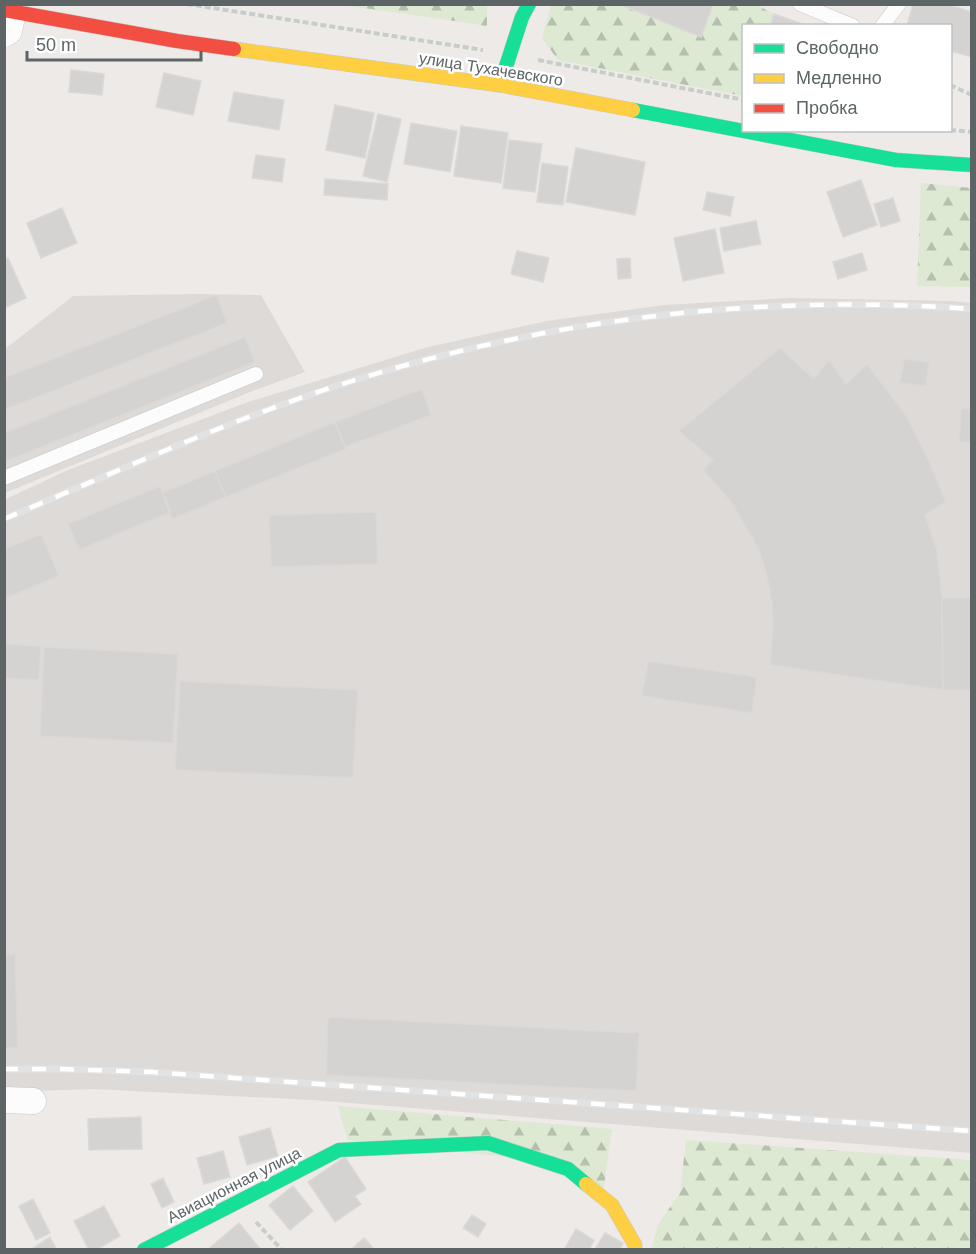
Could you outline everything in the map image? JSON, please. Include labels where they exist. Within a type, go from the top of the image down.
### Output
[{"type":"main road","points":[[500,85],[522,17],[530,4]]},
{"type":"main road","name":"улица Тухачевского","points":[[7,19],[500,85],[742,131]]},
{"type":"main road","name":"улица Тухачевского","points":[[748,132],[896,160],[972,165]]},
{"type":"main road","name":"Авиационная улица","points":[[144,1250],[339,1150],[488,1143],[568,1169],[612,1205],[635,1245],[635,1250]]},
{"type":"street","points":[[4,1100],[33,1101]]},
{"type":"lane","points":[[800,4],[848,24]]},
{"type":"lane","points":[[884,24],[900,4]]},
{"type":"lane","points":[[4,478],[256,374]]},
{"type":"path","points":[[187,4],[510,54],[742,100]]},
{"type":"path","points":[[952,85],[972,95]]},
{"type":"path","points":[[952,130],[972,132]]},
{"type":"path","points":[[238,1201],[282,1250]]},
{"type":"shaded area","points":[[261,295],[305,372],[250,392],[5,493],[5,349],[73,296]]},
{"type":"shaded area","points":[[789,298],[971,303],[971,1153],[313,1100],[94,1089],[5,1092],[4,500],[68,470],[248,402],[428,347],[547,321],[664,305]]},
{"type":"green space","points":[[716,4],[757,5],[774,14],[770,24],[742,24],[742,96],[558,60],[542,38],[551,5],[619,5],[700,36]]},
{"type":"green space","points":[[343,5],[487,5],[487,27],[476,24]]},
{"type":"green space","points":[[921,183],[971,188],[971,287],[917,286]]},
{"type":"green space","points":[[338,1106],[612,1129],[603,1193],[572,1164],[348,1140]]},
{"type":"green space","points":[[686,1140],[971,1160],[971,1249],[651,1250],[659,1223],[680,1193]]},
{"type":"building","points":[[619,4],[713,4],[701,37]]},
{"type":"building","points":[[913,4],[946,4],[972,12],[972,57],[952,52],[952,24],[908,24]]},
{"type":"building","points":[[774,14],[802,24],[771,24]]},
{"type":"building","points":[[71,70],[104,74],[102,95],[69,92]]},
{"type":"building","points":[[164,73],[201,81],[193,115],[156,107]]},
{"type":"building","points":[[234,92],[284,100],[279,130],[228,121]]},
{"type":"building","points":[[335,105],[374,113],[365,158],[326,150]]},
{"type":"building","points":[[378,114],[401,119],[387,182],[363,176]]},
{"type":"building","points":[[411,123],[457,131],[450,172],[404,164]]},
{"type":"building","points":[[461,126],[508,133],[501,183],[454,176]]},
{"type":"building","points":[[509,140],[542,144],[535,192],[503,188]]},
{"type":"building","points":[[576,148],[645,162],[635,215],[566,202]]},
{"type":"building","points":[[256,155],[285,159],[282,182],[252,178]]},
{"type":"building","points":[[542,163],[568,167],[563,205],[537,202]]},
{"type":"building","points":[[325,179],[388,184],[387,200],[324,195]]},
{"type":"building","points":[[861,180],[877,225],[843,237],[827,192]]},
{"type":"building","points":[[707,192],[734,197],[730,216],[703,210]]},
{"type":"building","points":[[893,198],[900,221],[881,227],[874,204]]},
{"type":"building","points":[[62,208],[77,243],[41,258],[27,223]]},
{"type":"building","points":[[756,221],[761,244],[724,251],[720,228]]},
{"type":"building","points":[[715,229],[724,273],[683,281],[674,238]]},
{"type":"building","points":[[517,251],[549,258],[543,282],[511,274]]},
{"type":"building","points":[[862,253],[867,270],[838,279],[833,262]]},
{"type":"building","points":[[8,258],[26,298],[4,308],[4,260]]},
{"type":"building","points":[[630,258],[631,278],[618,279],[617,259]]},
{"type":"building","points":[[217,295],[227,323],[4,410],[4,378]]},
{"type":"building","points":[[245,337],[255,362],[4,462],[4,433]]},
{"type":"building","points":[[780,348],[814,379],[829,360],[846,384],[867,364],[907,417],[928,459],[946,502],[925,515],[937,550],[942,598],[943,690],[770,665],[772,603],[761,556],[731,502],[703,470],[713,460],[679,431]]},
{"type":"building","points":[[904,359],[929,362],[926,386],[900,383]]},
{"type":"building","points":[[422,389],[431,415],[345,447],[335,422]]},
{"type":"building","points":[[961,409],[972,409],[972,443],[959,442]]},
{"type":"building","points":[[335,422],[346,449],[226,497],[215,471]]},
{"type":"building","points":[[215,471],[226,497],[172,519],[162,493]]},
{"type":"building","points":[[160,486],[171,512],[79,550],[68,524]]},
{"type":"building","points":[[376,512],[378,564],[271,567],[269,515]]},
{"type":"building","points":[[41,534],[59,576],[4,599],[4,549]]},
{"type":"building","points":[[942,598],[972,598],[972,690],[943,690]]},
{"type":"building","points":[[4,644],[41,646],[39,680],[4,678]]},
{"type":"building","points":[[44,647],[178,654],[173,743],[40,736]]},
{"type":"building","points":[[648,661],[757,677],[752,713],[642,696]]},
{"type":"building","points":[[180,681],[358,690],[353,778],[175,770]]},
{"type":"building","points":[[15,954],[18,1048],[4,1048],[4,955]]},
{"type":"building","points":[[328,1017],[639,1033],[636,1091],[326,1075]]},
{"type":"building","points":[[141,1117],[142,1149],[89,1150],[88,1119]]},
{"type":"building","points":[[270,1128],[278,1156],[247,1165],[239,1137]]},
{"type":"building","points":[[223,1151],[230,1177],[204,1184],[197,1158]]},
{"type":"building","points":[[345,1157],[366,1189],[355,1196],[361,1204],[335,1222],[308,1182]]},
{"type":"building","points":[[163,1178],[174,1202],[162,1208],[151,1184]]},
{"type":"building","points":[[293,1186],[313,1211],[290,1230],[269,1205]]},
{"type":"building","points":[[33,1199],[50,1233],[36,1240],[19,1206]]},
{"type":"building","points":[[104,1206],[120,1236],[96,1250],[89,1250],[74,1221]]},
{"type":"building","points":[[472,1215],[486,1224],[478,1237],[463,1228]]},
{"type":"building","points":[[239,1223],[261,1250],[207,1250]]},
{"type":"building","points":[[576,1229],[594,1240],[589,1250],[564,1250]]},
{"type":"building","points":[[605,1233],[623,1243],[620,1250],[595,1249]]},
{"type":"building","points":[[50,1237],[57,1250],[30,1250]]},
{"type":"building","points":[[364,1238],[375,1250],[354,1250],[353,1248]]},
{"type":"railway","points":[[4,519],[183,443],[273,408],[365,377],[439,356],[514,339],[589,325],[741,308],[895,305],[972,309]]},
{"type":"railway","points":[[4,1069],[152,1072],[972,1131]]},
{"type":"traffic: fast","points":[[500,85],[522,17],[529,4]]},
{"type":"traffic: fast","points":[[633,110],[742,131]]},
{"type":"traffic: fast","points":[[749,132],[896,160],[972,165]]},
{"type":"traffic: fast","points":[[144,1250],[339,1150],[488,1143],[568,1169],[586,1184]]},
{"type":"traffic: slow","points":[[234,49],[500,85],[633,110]]},
{"type":"traffic: slow","points":[[586,1184],[612,1205],[635,1245],[635,1250]]},
{"type":"traffic: jam","points":[[4,10],[234,49]]}]
